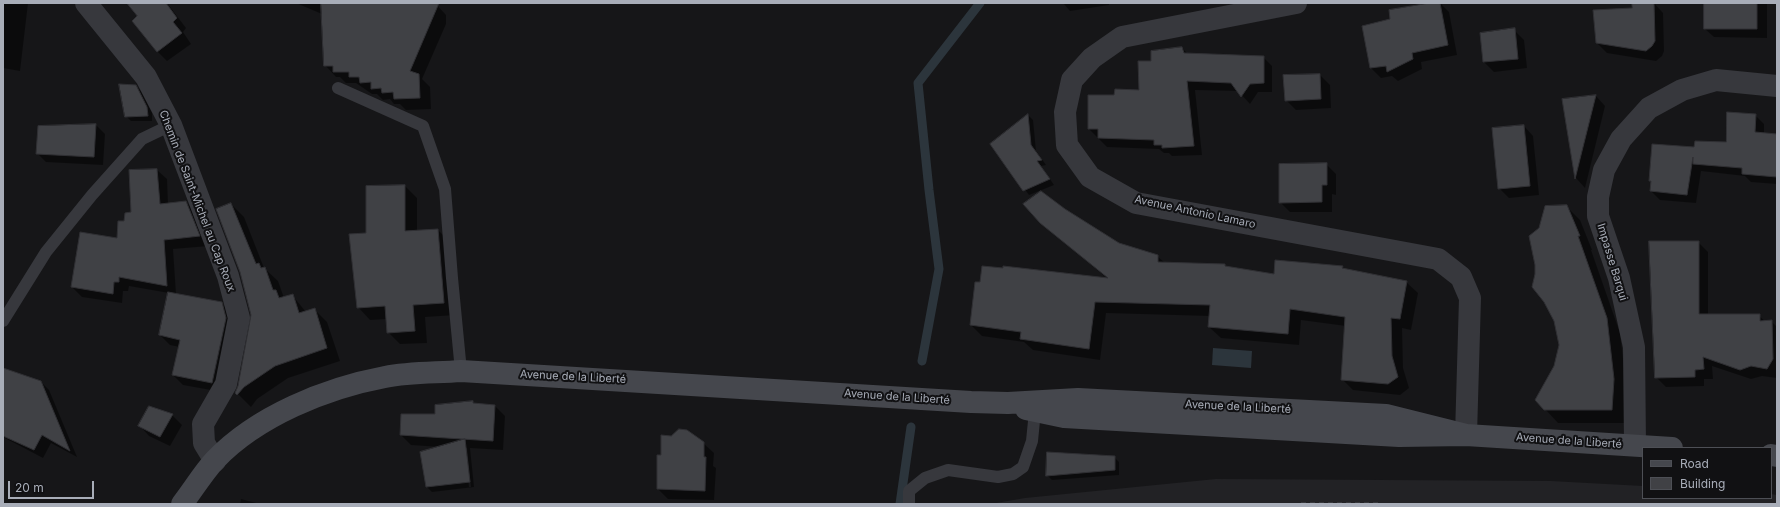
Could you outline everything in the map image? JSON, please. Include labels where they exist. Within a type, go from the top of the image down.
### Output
[{"type":"main road","name":"Avenue de la Liberté","points":[[182,504],[215,461],[233,443],[276,415],[311,398],[345,386],[387,376],[461,371],[1008,403],[1078,399],[1386,415],[1466,435]]},
{"type":"main road","name":"Avenue de la Liberté","points":[[1008,403],[1034,412],[1064,417],[1399,436],[1466,435],[1660,447]]},
{"type":"street","name":"Chemin de Saint-Michel au Cap Roux","points":[[86,3],[146,77],[171,125],[228,276],[239,318],[226,384],[203,424],[204,443],[215,461]]},
{"type":"street","name":"Avenue Antonio Lamaro","points":[[1296,3],[1122,37],[1092,58],[1072,80],[1065,112],[1067,145],[1090,177],[1136,203],[1438,258],[1461,277],[1470,298],[1466,435]]},
{"type":"street","name":"Impasse Barqui","points":[[1635,445],[1634,347],[1619,278],[1598,216],[1598,197],[1604,170],[1621,139],[1649,108],[1682,90],[1716,80],[1777,86]]},
{"type":"lane","points":[[338,88],[423,126],[445,189],[461,371]]},
{"type":"lane","points":[[3,321],[46,252],[92,195],[142,139],[171,125]]},
{"type":"lane","points":[[908,504],[910,491],[925,478],[948,470],[998,477],[1013,474],[1023,467],[1032,441],[1034,412]]},
{"type":"shaded area","points":[[1213,348],[1252,351],[1251,368],[1212,365]]},
{"type":"shaded area","points":[[1216,479],[1551,481],[1642,486],[1642,499],[1772,499],[1772,494],[1777,495],[1777,504],[990,504],[1025,498]]},
{"type":"building","points":[[127,3],[166,3],[177,18],[173,22],[182,33],[157,52],[132,21],[137,16]]},
{"type":"building","points":[[321,3],[439,3],[410,71],[419,74],[420,98],[394,99],[393,92],[382,93],[381,88],[371,89],[371,82],[360,83],[359,77],[349,77],[349,72],[333,72],[333,66],[324,66]]},
{"type":"building","points":[[1430,3],[1440,3],[1448,45],[1412,53],[1413,59],[1387,72],[1386,66],[1370,68],[1362,26],[1390,19],[1389,10]]},
{"type":"building","points":[[1632,3],[1654,3],[1655,41],[1652,46],[1646,51],[1596,43],[1593,10],[1632,8]]},
{"type":"building","points":[[1704,3],[1757,3],[1757,29],[1704,29]]},
{"type":"building","points":[[1515,28],[1518,59],[1483,62],[1480,33]]},
{"type":"building","points":[[1182,47],[1184,53],[1264,56],[1264,83],[1250,84],[1241,97],[1231,83],[1187,81],[1194,146],[1162,148],[1162,145],[1154,145],[1154,140],[1098,138],[1098,129],[1088,129],[1088,95],[1114,95],[1115,89],[1139,90],[1138,61],[1151,61],[1151,51]]},
{"type":"building","points":[[1320,74],[1321,99],[1285,101],[1283,75]]},
{"type":"building","points":[[119,84],[136,85],[147,107],[148,116],[125,117]]},
{"type":"building","points":[[1596,95],[1575,179],[1562,99]]},
{"type":"building","points":[[1727,112],[1756,114],[1755,132],[1777,134],[1777,177],[1742,174],[1742,168],[1693,164],[1693,157],[1687,195],[1650,191],[1651,181],[1649,181],[1652,144],[1694,147],[1695,141],[1726,142]]},
{"type":"building","points":[[1028,114],[1031,145],[1042,160],[1037,161],[1050,179],[1023,191],[990,144]]},
{"type":"building","points":[[96,124],[94,157],[36,154],[38,126]]},
{"type":"building","points":[[1524,125],[1530,186],[1498,189],[1492,128]]},
{"type":"building","points":[[1327,163],[1327,185],[1322,185],[1322,202],[1279,203],[1279,164]]},
{"type":"building","points":[[157,169],[160,204],[186,201],[200,236],[164,240],[167,286],[119,277],[119,282],[114,282],[113,294],[71,287],[80,232],[117,238],[118,221],[124,221],[125,213],[131,212],[129,170]]},
{"type":"building","points":[[405,185],[405,231],[438,229],[444,303],[413,305],[415,331],[387,333],[385,306],[357,308],[349,234],[366,233],[366,186]]},
{"type":"building","points":[[1041,191],[1065,209],[1119,243],[1158,255],[1158,262],[1225,264],[1225,266],[1274,274],[1275,260],[1343,266],[1342,268],[1407,281],[1400,319],[1391,318],[1392,356],[1398,377],[1388,384],[1341,380],[1345,317],[1290,309],[1288,334],[1208,327],[1210,305],[1095,302],[1089,349],[1020,339],[1021,332],[970,325],[975,282],[980,282],[982,266],[1003,268],[1003,266],[1108,278],[1040,223],[1023,204]]},
{"type":"building","points":[[231,203],[256,264],[259,263],[261,268],[265,267],[273,290],[276,290],[279,298],[293,294],[299,313],[315,308],[327,348],[275,366],[244,387],[237,395],[235,393],[238,386],[251,315],[240,272],[216,209]]},
{"type":"building","points":[[1567,205],[1580,236],[1578,236],[1607,318],[1614,379],[1612,410],[1544,410],[1535,400],[1554,366],[1559,345],[1554,321],[1544,302],[1532,287],[1535,274],[1535,265],[1529,236],[1539,228],[1545,206]]},
{"type":"building","points":[[1649,241],[1699,241],[1699,314],[1760,314],[1760,321],[1772,320],[1773,359],[1767,369],[1751,366],[1740,370],[1703,357],[1704,369],[1695,370],[1695,377],[1655,378]]},
{"type":"building","points":[[168,292],[222,302],[226,318],[212,383],[172,375],[180,340],[159,335]]},
{"type":"building","points":[[3,368],[41,381],[70,451],[42,435],[34,450],[3,436]]},
{"type":"building","points":[[473,401],[473,403],[495,405],[493,441],[400,435],[401,414],[435,414],[435,405]]},
{"type":"building","points":[[149,406],[173,414],[160,437],[138,426]]},
{"type":"building","points":[[679,429],[687,430],[704,442],[704,457],[706,457],[705,491],[657,489],[657,455],[661,455],[661,435],[671,436]]},
{"type":"building","points":[[465,439],[470,482],[426,487],[420,452]]},
{"type":"building","points":[[1047,452],[1115,456],[1115,470],[1046,476]]},
{"type":"waterway","points":[[922,361],[939,269],[918,83],[980,3]]},
{"type":"waterway","points":[[900,504],[911,427]]},
{"type":"railway","points":[[1301,504],[1380,504]]}]
